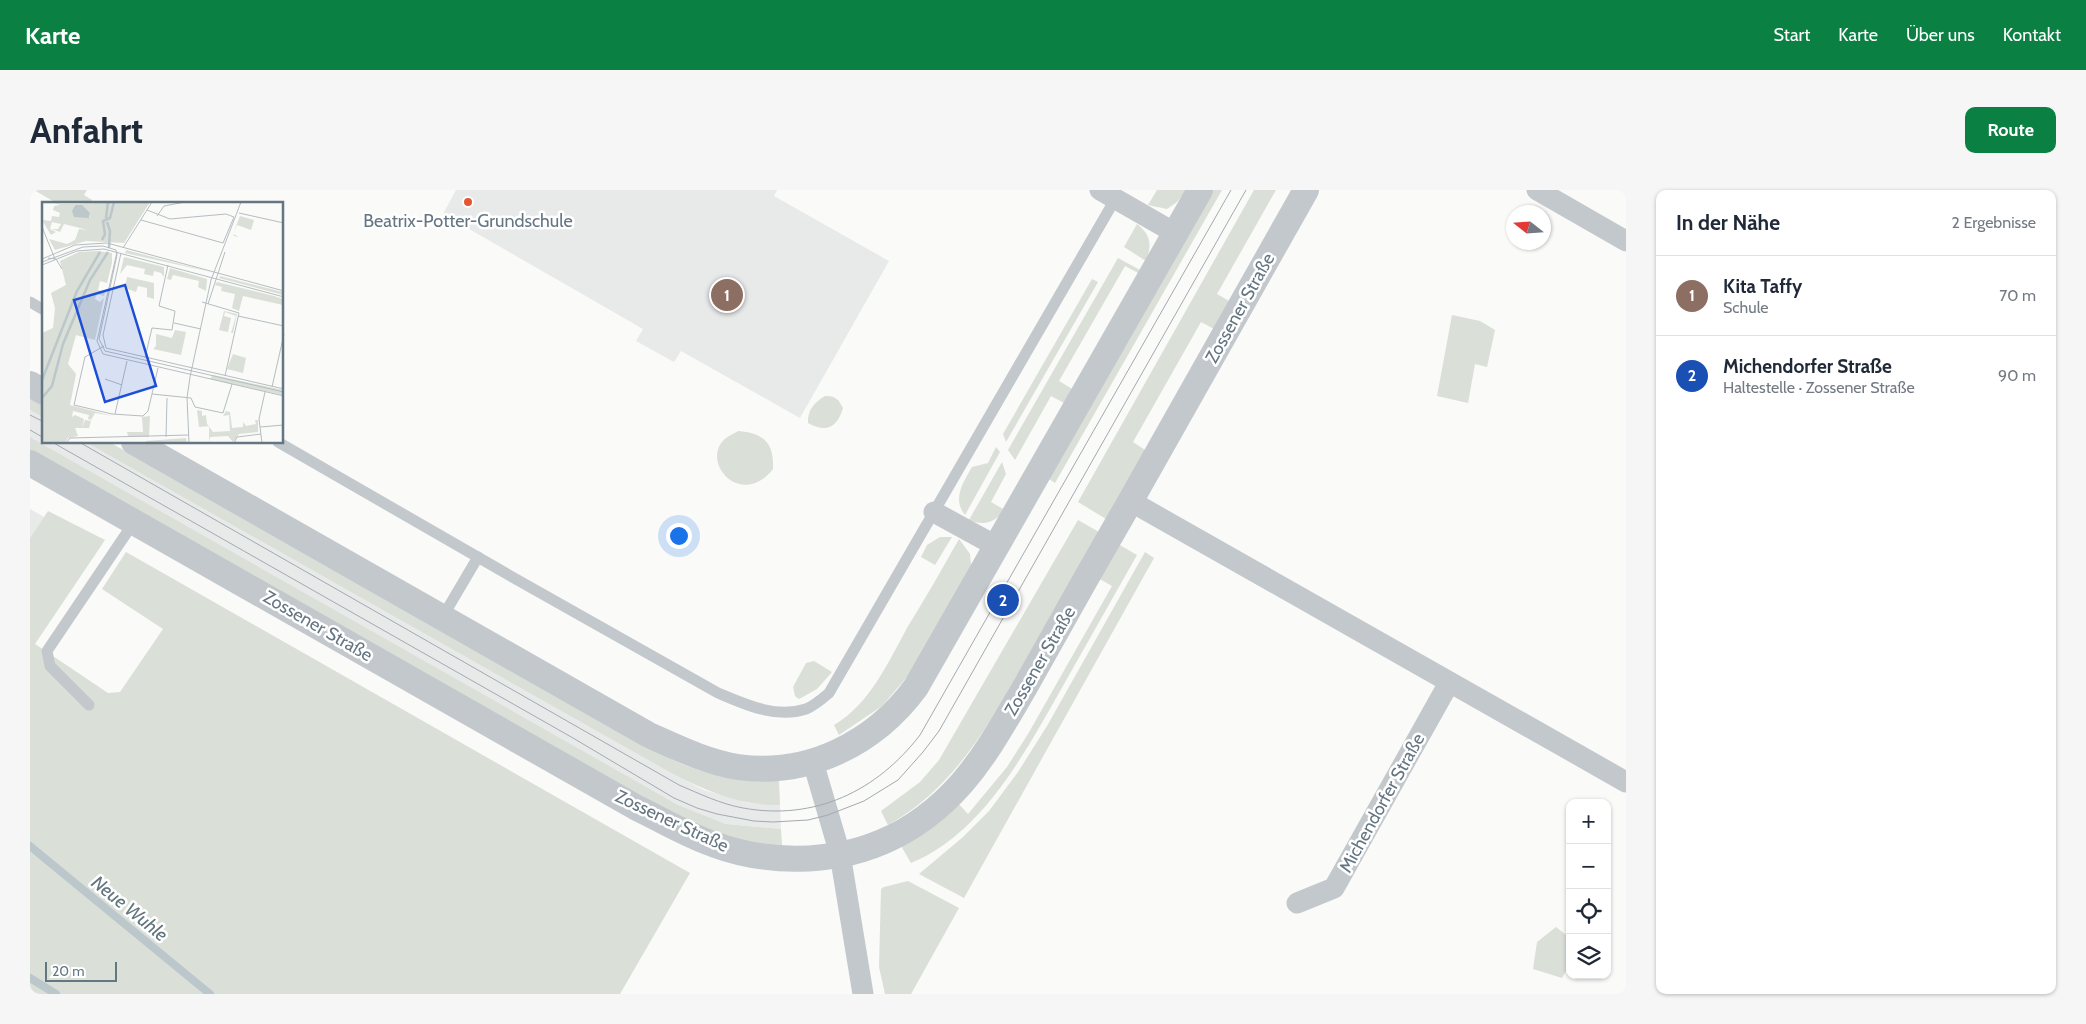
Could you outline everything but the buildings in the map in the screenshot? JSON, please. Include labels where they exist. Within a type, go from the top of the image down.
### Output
[{"type":"street","points":[[138,444],[649,735],[694,755],[736,766],[778,769],[813,762],[841,751],[886,721],[906,700],[925,673],[1200,190]]},
{"type":"street","name":"Zossener Straße","points":[[30,463],[637,808],[712,844],[744,853],[774,858],[840,854],[882,842],[927,817],[961,784],[992,745],[1132,502],[1306,190]]},
{"type":"street","points":[[1537,190],[1626,241]]},
{"type":"street","points":[[1112,193],[1175,233]]},
{"type":"street","points":[[30,384],[42,391]]},
{"type":"street","points":[[1132,502],[1626,782]]},
{"type":"street","points":[[934,512],[996,546]]},
{"type":"street","name":"Michendorfer Straße","points":[[1297,903],[1334,888],[1449,683]]},
{"type":"street","points":[[813,762],[840,854],[863,994]]},
{"type":"lane","points":[[281,444],[718,692],[748,705],[773,711],[806,709],[829,693],[934,512],[1112,193]]},
{"type":"lane","points":[[30,302],[42,309]]},
{"type":"lane","points":[[89,705],[50,666],[47,651],[134,522]]},
{"type":"lane","points":[[442,618],[478,557]]},
{"type":"shaded area","points":[[34,190],[87,190],[84,195],[92,200],[90,202],[55,202]]},
{"type":"shaded area","points":[[456,190],[777,190],[774,196],[889,261],[800,418],[681,351],[674,362],[636,341],[643,329],[443,214]]},
{"type":"shaded area","points":[[1157,190],[1187,190],[1177,202],[1167,209],[1148,205]]},
{"type":"shaded area","points":[[1213,190],[1222,190],[1055,483],[1049,479]]},
{"type":"shaded area","points":[[1254,190],[1276,190],[1217,294],[1229,301],[1214,329],[1201,322],[1133,442],[1145,450],[1106,519],[1078,502]]},
{"type":"shaded area","points":[[1137,224],[1148,236],[1149,250],[1146,261],[1124,247]]},
{"type":"shaded area","points":[[1118,258],[1142,271],[1140,274],[1125,266],[1059,381],[1074,390],[1066,404],[1051,396],[1015,460],[1008,450]]},
{"type":"shaded area","points":[[1092,279],[1098,282],[1006,442],[1003,434]]},
{"type":"shaded area","points":[[1452,315],[1480,321],[1495,330],[1487,367],[1475,364],[1468,403],[1437,396]]},
{"type":"shaded area","points":[[30,396],[42,403],[42,417],[30,410]]},
{"type":"shaded area","points":[[825,396],[836,399],[843,408],[841,415],[834,424],[830,427],[820,428],[808,423],[808,418],[812,407]]},
{"type":"shaded area","points":[[30,410],[42,417],[42,444],[30,437]]},
{"type":"shaded area","points":[[738,431],[761,437],[766,441],[772,452],[773,469],[761,480],[749,484],[738,484],[729,479],[722,471],[718,461],[717,451],[722,442]]},
{"type":"shaded area","points":[[30,437],[678,805],[726,824],[781,829],[782,846],[747,842],[731,837],[698,825],[650,803],[30,450]]},
{"type":"shaded area","points":[[42,444],[89,444],[671,773],[704,790],[748,803],[780,805],[781,829],[726,824],[678,805]]},
{"type":"shaded area","points":[[89,444],[113,444],[673,760],[712,774],[751,779],[779,780],[780,805],[765,805],[737,800],[697,786]]},
{"type":"shaded area","points":[[996,447],[1000,452],[965,515],[959,503],[962,485],[972,467],[988,463]]},
{"type":"shaded area","points":[[1002,462],[1006,474],[991,502],[1005,510],[997,518],[989,522],[979,523],[969,520]]},
{"type":"shaded area","points":[[30,509],[44,517],[30,538]]},
{"type":"shaded area","points":[[48,511],[105,540],[35,644],[108,693],[120,692],[163,629],[102,589],[126,552],[690,873],[620,994],[30,994],[30,538]]},
{"type":"shaded area","points":[[1078,520],[1099,532],[1001,703],[953,772],[934,792],[888,825],[881,811],[920,782],[939,760]]},
{"type":"shaded area","points":[[940,537],[952,537],[935,565],[921,557],[927,545]]},
{"type":"shaded area","points":[[959,539],[970,554],[971,565],[913,670],[882,706],[839,735],[834,725],[858,706],[876,682]]},
{"type":"shaded area","points":[[1118,544],[1137,555],[1021,758],[1003,784],[962,830],[938,849],[911,863],[901,846],[957,802],[968,814],[1007,767],[1028,734],[1112,586],[1098,578]]},
{"type":"shaded area","points":[[1145,552],[1154,558],[964,898],[919,874],[963,837],[989,811],[1018,772],[1047,726]]},
{"type":"shaded area","points":[[814,661],[832,672],[817,689],[799,699],[795,696],[793,687],[806,663]]},
{"type":"shaded area","points":[[908,881],[959,908],[911,994],[885,994],[879,967],[881,889]]},
{"type":"shaded area","points":[[1556,927],[1566,935],[1566,971],[1562,978],[1533,969],[1537,942]]},
{"type":"waterway","name":"Neue Wuhle","points":[[30,846],[210,994]]},
{"type":"waterway","points":[[30,978],[56,994]]},
{"type":"tram line","points":[[82,444],[679,785],[719,801],[743,808],[770,811],[795,810],[819,805],[842,797],[864,786],[903,755],[920,735],[1231,190]]},
{"type":"tram line","points":[[56,444],[573,738],[674,798],[717,814],[754,821],[808,820],[828,815],[864,801],[898,780],[939,731],[1246,190]]},
{"type":"tram line","points":[[30,415],[42,421]]},
{"type":"tram line","points":[[30,430],[42,437]]},
{"type":"place","name":"Beatrix-Potter-Grundschule","points":[[468,202]]},
{"type":"place","name":"Kita Taffy","points":[[727,295]]},
{"type":"place","name":"Michendorfer Straße","points":[[1003,600]]}]
